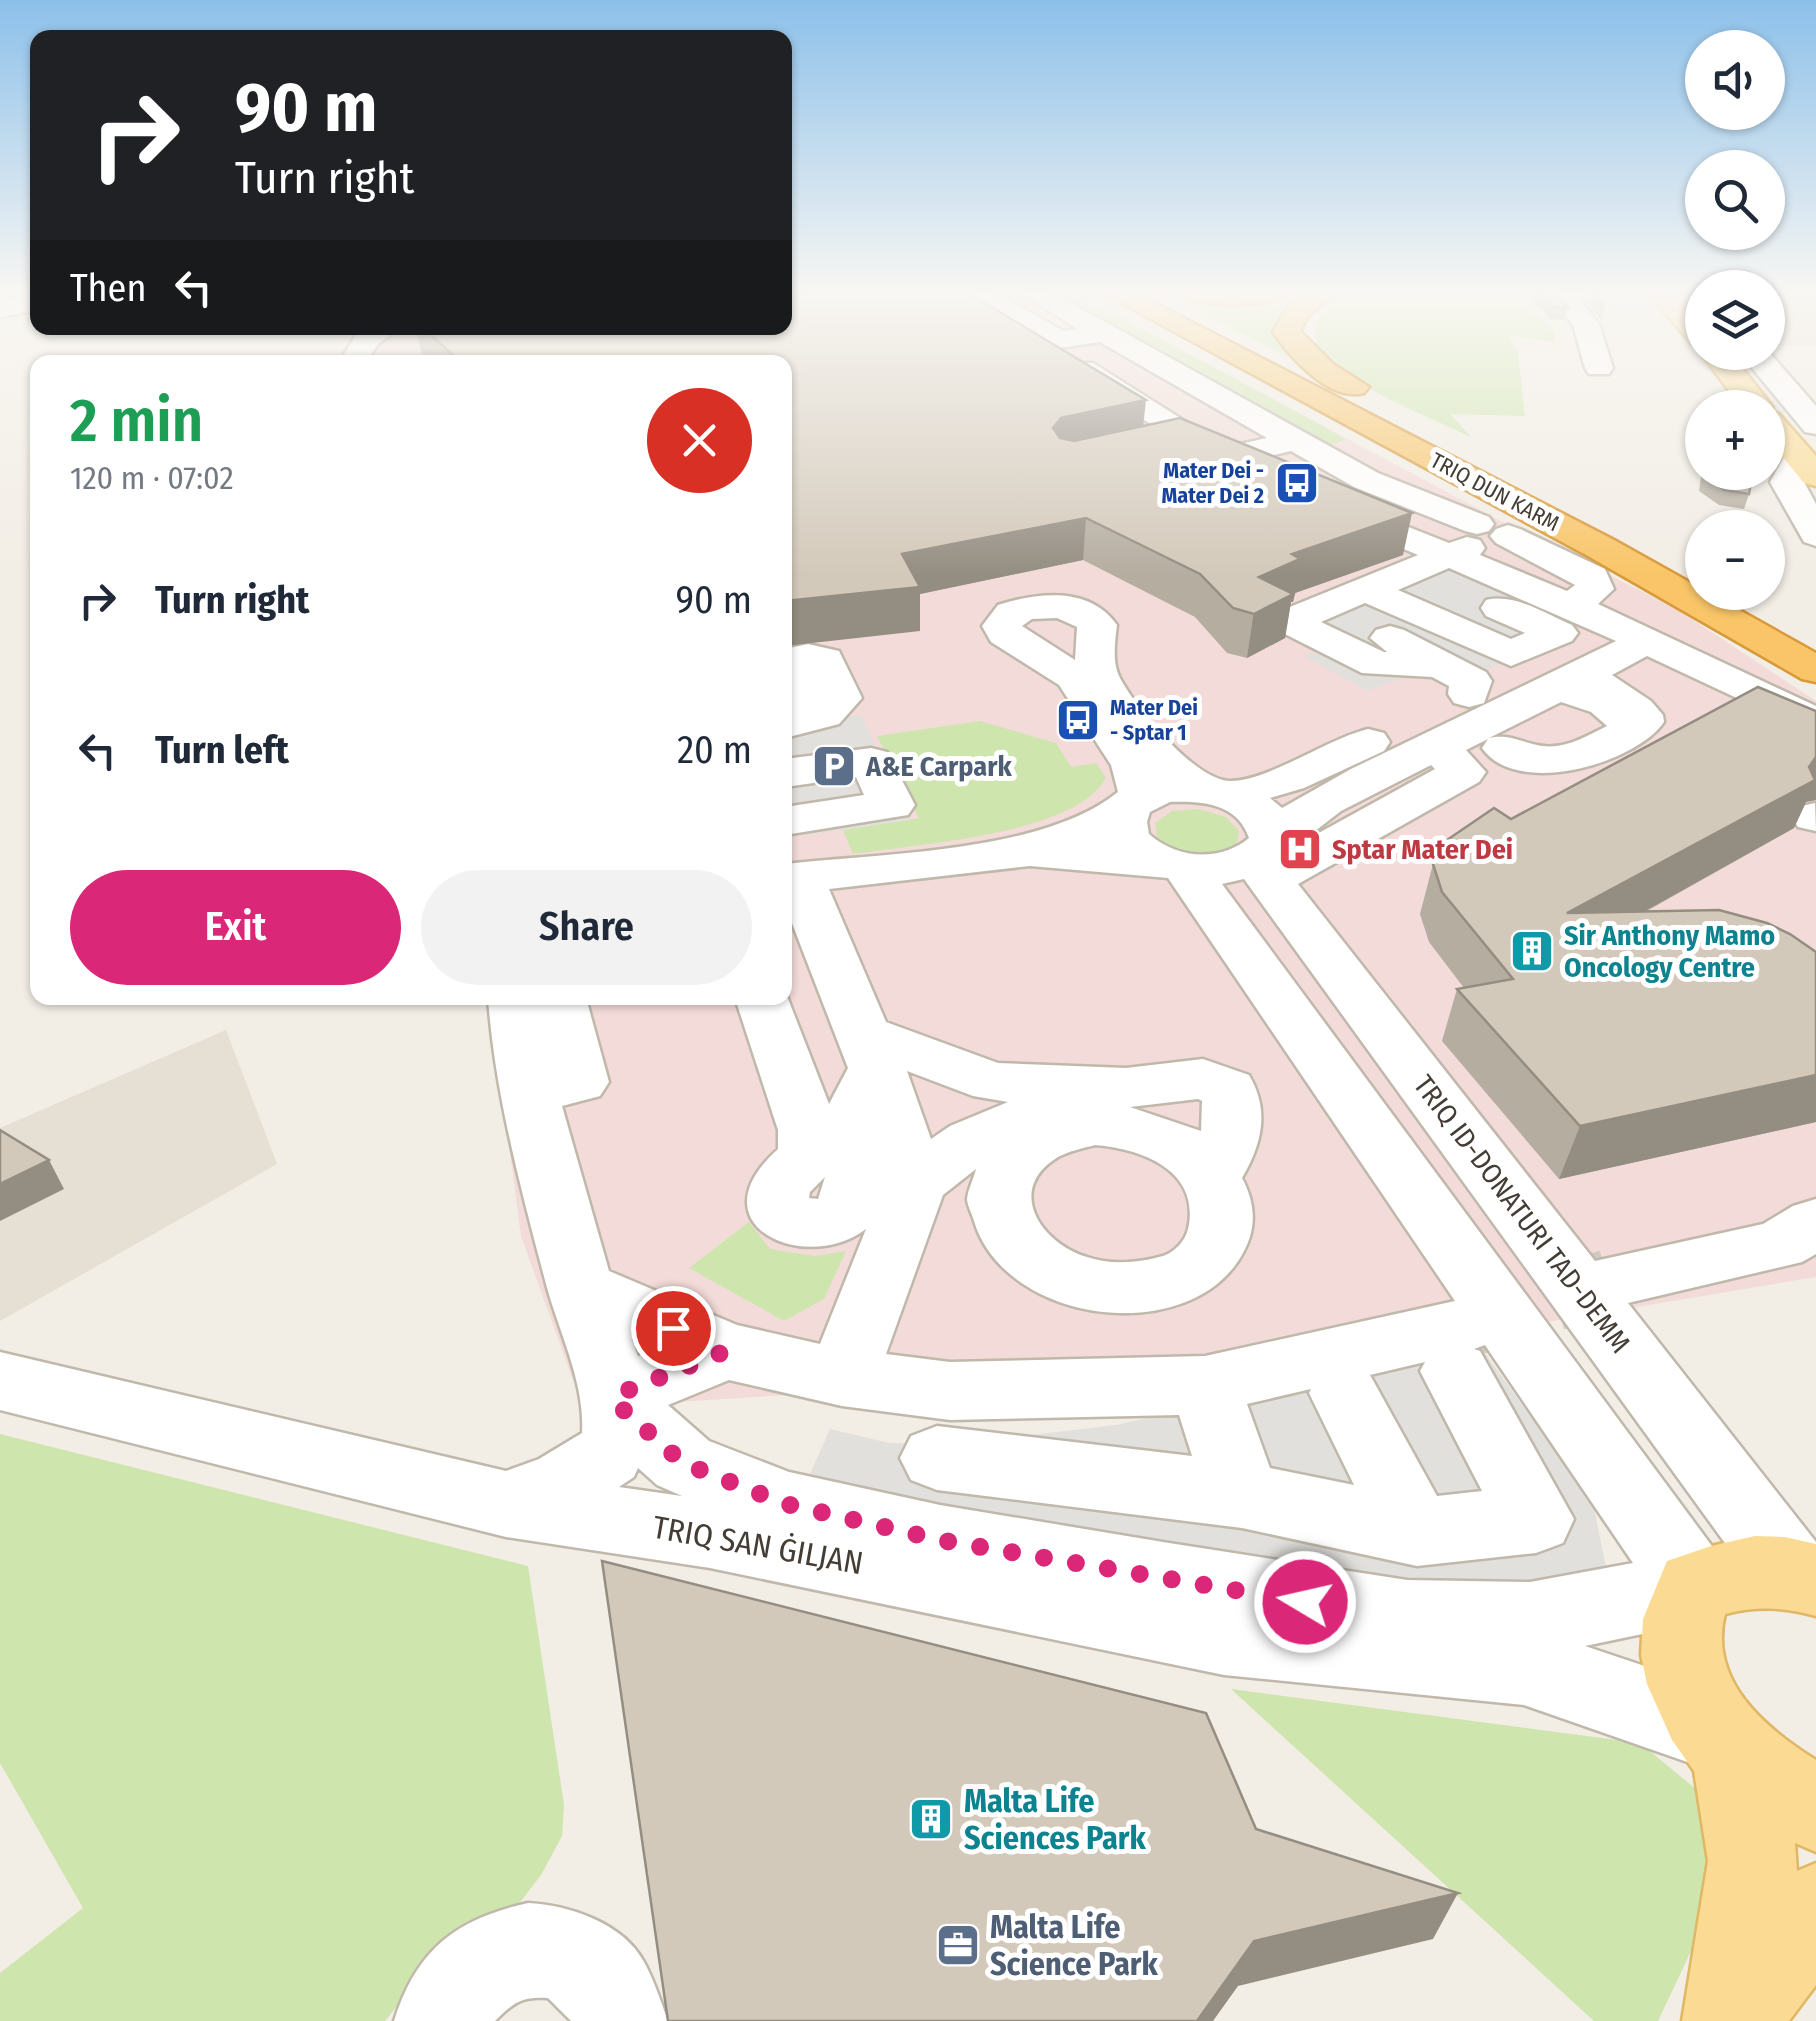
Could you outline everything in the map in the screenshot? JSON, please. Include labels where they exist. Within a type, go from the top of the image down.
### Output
[{"type":"highway","points":[[1261,387],[1337,425],[1499,521]]},
{"type":"highway","name":"TRIQ DUN KARM","points":[[1274,387],[1499,521],[1685,583]]},
{"type":"highway","name":"TRIQ DUN KARM","points":[[1333,387],[1657,552],[1685,573]]},
{"type":"highway","points":[[1356,387],[1637,533],[1657,552]]},
{"type":"highway","points":[[1362,387],[1386,400]]},
{"type":"highway","points":[[1729,610],[1816,689]]},
{"type":"highway","name":"TRIQ DUN KARM","points":[[1734,610],[1816,670]]},
{"type":"highway","name":"TRIQ DUN KARM","points":[[1745,610],[1816,647]]},
{"type":"main road","points":[[1785,441],[1807,468]]},
{"type":"main road","points":[[1731,2020],[1753,1862],[1723,1742],[1684,1673],[1688,1605],[1758,1569],[1804,1576]]},
{"type":"main road","points":[[1723,1742],[1772,1786],[1816,1808]]},
{"type":"main road","points":[[1731,2020],[1816,1908]]},
{"type":"street","points":[[1100,387],[1273,481]]},
{"type":"street","points":[[1131,387],[1230,440],[1202,446]]},
{"type":"street","points":[[1201,387],[1366,480],[1499,521],[1592,577],[1595,588],[1584,612]]},
{"type":"street","points":[[1787,387],[1810,412]]},
{"type":"street","points":[[1202,446],[1295,441]]},
{"type":"street","points":[[1202,446],[1298,476],[1468,548],[1324,606],[1582,699],[1604,710],[1629,731]]},
{"type":"street","points":[[1807,468],[1787,482],[1816,535]]},
{"type":"street","points":[[1310,497],[1558,633],[1511,654],[1368,590]]},
{"type":"street","points":[[1432,564],[1584,612],[1816,722]]},
{"type":"street","points":[[683,1463],[786,1504],[940,1540],[1407,1618],[1530,1620],[1688,1605],[1174,865],[1135,847],[1126,836],[1124,814],[1136,801],[1132,765],[1074,677],[1018,640],[986,617],[979,602],[1042,587],[1076,596],[1094,624],[1090,638],[1071,647],[1018,640]]},
{"type":"street","points":[[806,876],[1030,851],[1231,868],[1269,856],[1463,772],[1438,746],[1599,636],[1584,612]]},
{"type":"street","name":"TRIQ ID-DONATURI TAD-DEMM","points":[[1094,624],[1098,677],[1153,751],[1214,791],[1259,810],[1272,829],[1269,856],[1804,1576]]},
{"type":"street","points":[[1030,851],[1107,822],[1136,801],[1166,789],[1214,791],[1288,778],[1648,640]]},
{"type":"street","points":[[792,712],[809,708],[792,663],[806,656],[825,660],[841,698],[835,710],[814,720],[792,724]]},
{"type":"street","points":[[1504,748],[1530,761],[1571,759],[1642,722],[1642,715],[1535,683]]},
{"type":"street","points":[[792,765],[870,761],[892,806],[799,819]]},
{"type":"street","points":[[792,785],[806,876],[808,956],[870,1050],[916,1182]]},
{"type":"street","points":[[506,1504],[564,1482],[608,1456],[618,1433],[617,1400],[580,1287],[529,1093],[516,1005]]},
{"type":"street","points":[[529,1093],[580,1082],[562,1005]]},
{"type":"street","points":[[764,1005],[808,1130],[808,1158],[778,1184],[777,1208],[804,1226],[842,1216],[856,1183],[852,1116],[870,1050]]},
{"type":"street","points":[[842,1377],[916,1182],[971,1141],[1060,1104],[1136,1103],[1183,1123],[1221,1155],[1232,1098],[1228,1089],[1203,1079],[1126,1088],[993,1082],[870,1050]]},
{"type":"street","points":[[1609,1282],[1778,1245],[1816,1223]]},
{"type":"street","points":[[580,1287],[726,1351],[842,1377],[950,1391],[1205,1385],[1458,1349],[1536,1519],[1417,1532],[1242,1495],[936,1458]]},
{"type":"street","points":[[617,1400],[726,1351]]},
{"type":"street","name":"TRIQ SAN ĠILJAN","points":[[0,1381],[506,1504],[710,1534],[1224,1637],[1524,1666],[1723,1742]]},
{"type":"street","points":[[1205,1385],[1242,1495]]},
{"type":"street","points":[[1344,1393],[1417,1532]]},
{"type":"street","points":[[617,1400],[683,1463],[698,1491],[710,1534]]},
{"type":"street","name":"TRIQ SAN ĠILJAN","points":[[1524,1666],[1688,1605]]},
{"type":"street","points":[[442,2021],[444,2012],[475,1970],[518,1952],[560,1950],[598,1974],[615,2000],[620,2021]]},
{"type":"shaded area","name":"Sptar Mater Dei","points":[[792,387],[1252,387],[1497,519],[1675,608],[1816,701],[1816,1277],[1315,1361],[583,1408],[521,1236],[491,1005],[792,1005]]},
{"type":"shaded area","points":[[1429,560],[1544,608],[1543,619],[1571,631],[1480,673],[1448,660],[1368,691],[1302,655],[1332,651],[1283,627]]},
{"type":"shaded area","name":"A&E Carpark","points":[[861,715],[910,820],[792,837],[792,725]]},
{"type":"shaded area","points":[[226,1030],[277,1164],[0,1321],[0,1128]]},
{"type":"shaded area","points":[[1485,1353],[1593,1503],[1608,1577],[1421,1595],[801,1494],[830,1429],[889,1443],[954,1444],[1116,1425],[1351,1372]]},
{"type":"green space","points":[[1226,387],[1251,387],[1346,440],[1330,445]]},
{"type":"green space","points":[[1369,387],[1522,387],[1525,416],[1450,414],[1472,438]]},
{"type":"green space","points":[[980,721],[1056,743],[1071,767],[1096,763],[1106,778],[1089,797],[1062,813],[1029,824],[952,841],[853,854],[843,830],[919,818],[877,736]]},
{"type":"green space","points":[[1199,809],[1226,817],[1239,831],[1236,846],[1216,854],[1195,855],[1174,850],[1157,838],[1155,823],[1172,811]]},
{"type":"green space","points":[[749,1222],[770,1249],[815,1256],[846,1251],[824,1299],[784,1321],[689,1268]]},
{"type":"green space","points":[[0,1434],[528,1566],[564,1805],[562,1836],[541,1875],[514,1910],[445,1947],[385,2021],[0,2021],[0,1973],[83,1908],[0,1763]]},
{"type":"green space","points":[[1231,1689],[1640,1743],[1697,1790],[1725,1879],[1658,2021],[1594,2021]]},
{"type":"building","points":[[792,387],[1125,387],[1146,400],[1061,418],[1053,428],[1060,438],[1074,441],[1180,418],[1412,513],[1292,554],[1300,559],[1259,577],[1293,594],[1254,614],[1233,608],[1200,574],[1086,518],[902,554],[920,587],[792,600]]},
{"type":"building","name":"Sir Anthony Mamo Oncology Centre","points":[[1758,687],[1816,711],[1816,757],[1809,767],[1815,780],[1567,913],[1719,910],[1767,923],[1790,934],[1816,952],[1816,1075],[1580,1126],[1457,989],[1513,979],[1442,892],[1433,864],[1444,842],[1494,808],[1511,819]]},
{"type":"building","points":[[0,1130],[49,1160],[0,1184]]},
{"type":"building","name":"Malta Life Sciences Park","points":[[602,1561],[1206,1713],[1256,1829],[1458,1893],[1254,1941],[1197,2021],[668,2021]]},
{"type":"tunnel","points":[[1462,1326],[1609,1282]]},
{"type":"place","name":"Mater Dei - Mater Dei 2","points":[[1297,483]]},
{"type":"place","name":"Mater Dei - Sptar 1","points":[[1078,720]]},
{"type":"place","name":"A&E Carpark","points":[[834,766]]},
{"type":"place","name":"Sptar Mater Dei","points":[[1300,849]]},
{"type":"place","name":"Sir Anthony Mamo Oncology Centre","points":[[1532,951]]},
{"type":"place","name":"Malta Life Sciences Park","points":[[931,1819]]},
{"type":"place","name":"Malta Life Science Park","points":[[958,1945]]},
{"type":"route","points":[[673,1328],[726,1351],[616,1395],[618,1405],[683,1463],[786,1504],[940,1540],[1305,1602]]}]
